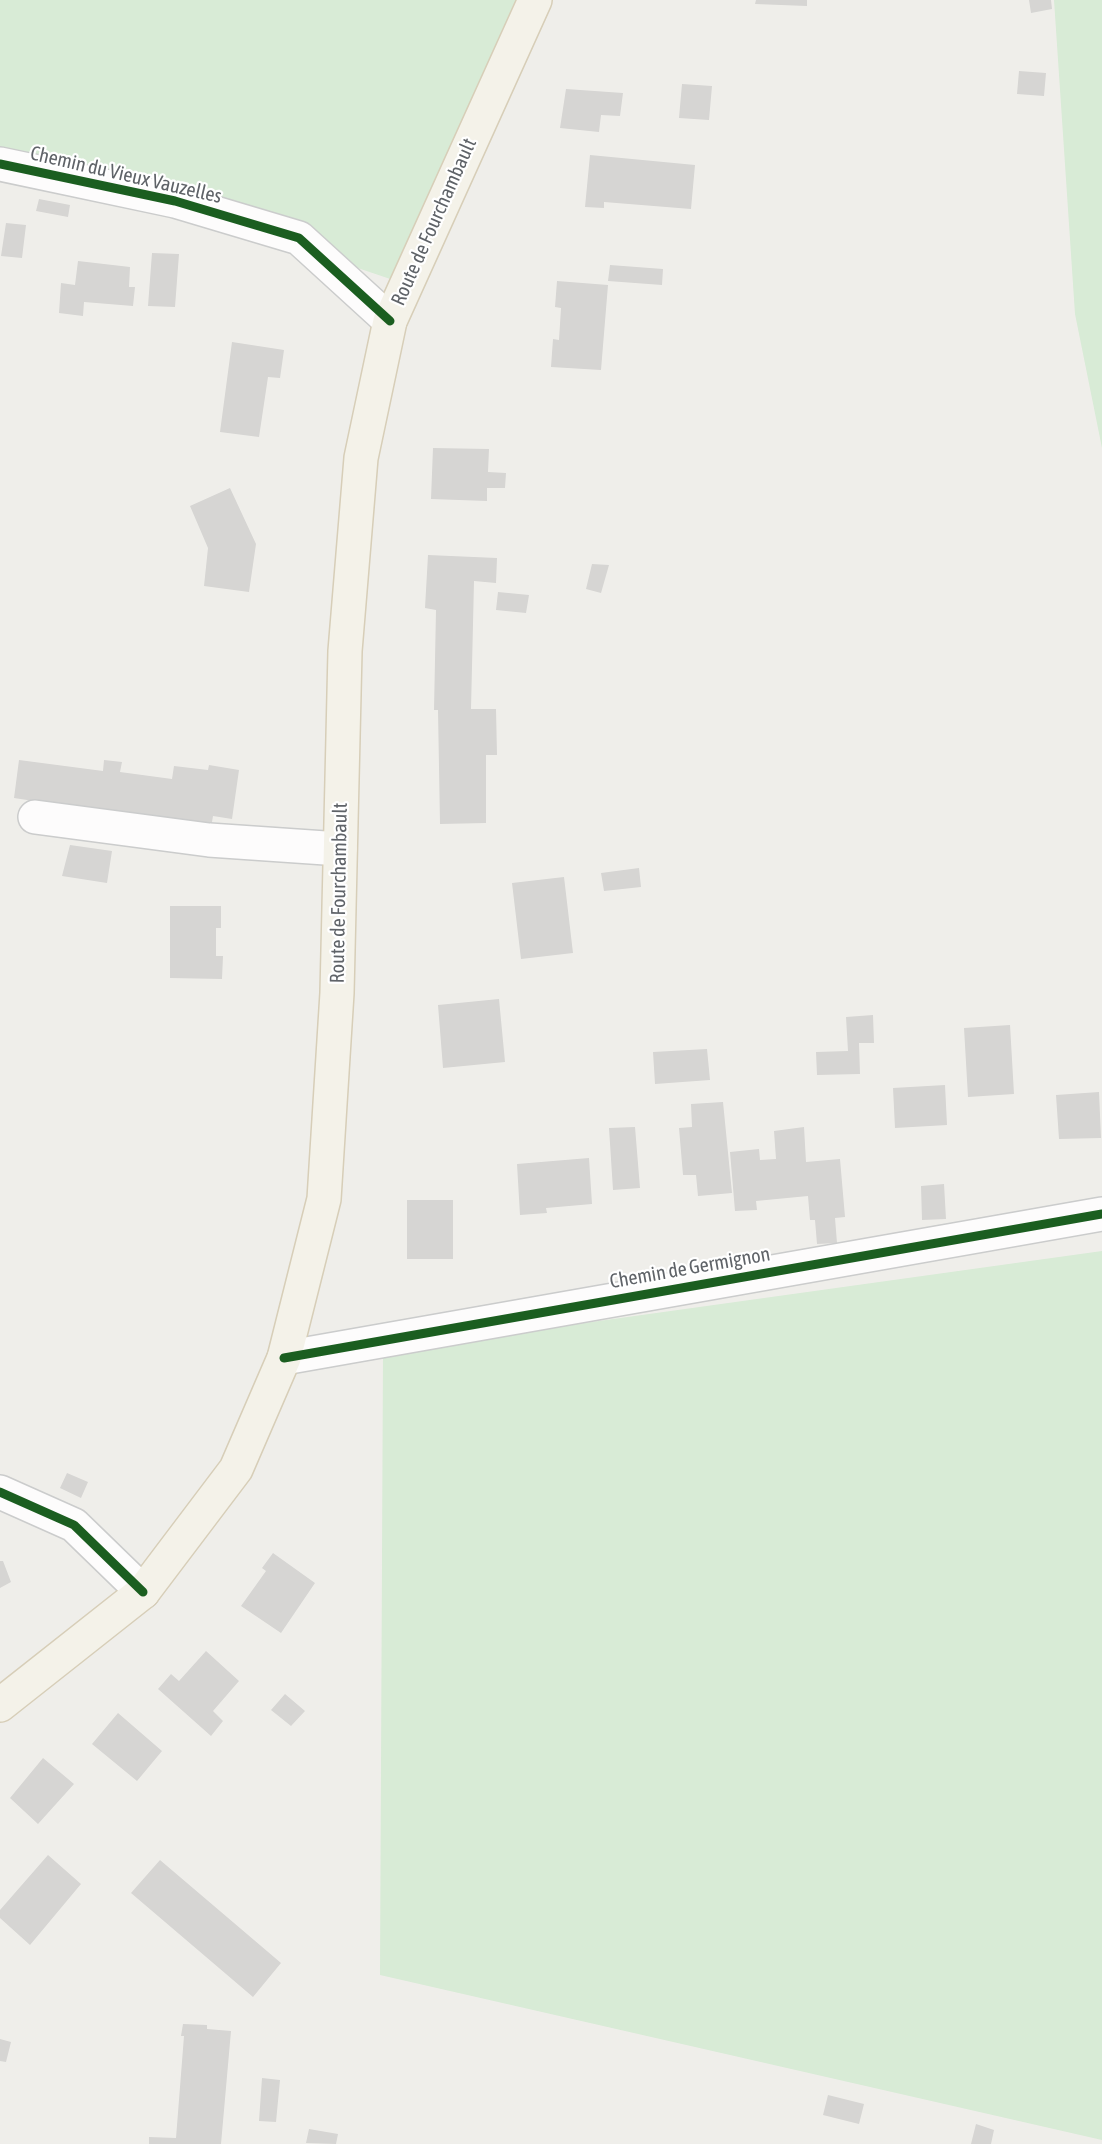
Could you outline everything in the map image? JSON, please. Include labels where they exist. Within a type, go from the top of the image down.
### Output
[{"type":"main road","name":"Route de Fourchambault","points":[[0,1705],[143,1592],[236,1469],[284,1358],[324,1199],[337,993],[345,651],[361,458],[390,321],[535,0]]},
{"type":"street","name":"Chemin du Vieux Vauzelles","points":[[0,164],[175,201],[298,238],[390,321]]},
{"type":"street","points":[[35,817],[209,840],[340,849]]},
{"type":"street","name":"Chemin de Germignon","points":[[284,1358],[1102,1214]]},
{"type":"street","points":[[0,1492],[74,1526],[143,1592]]},
{"type":"green space","points":[[0,0],[530,0],[408,285],[0,147]]},
{"type":"green space","points":[[1054,0],[1102,0],[1102,448],[1075,314]]},
{"type":"green space","points":[[1102,1251],[1102,2140],[380,1975],[383,1351]]},
{"type":"building","points":[[756,0],[807,0],[807,6],[755,4]]},
{"type":"building","points":[[1029,0],[1051,0],[1052,9],[1031,13]]},
{"type":"building","points":[[1019,71],[1046,73],[1044,96],[1017,94]]},
{"type":"building","points":[[682,84],[712,86],[709,120],[679,118]]},
{"type":"building","points":[[566,89],[623,93],[620,116],[601,115],[599,132],[560,128]]},
{"type":"building","points":[[590,155],[695,165],[691,209],[604,202],[604,208],[585,207]]},
{"type":"building","points":[[39,199],[70,205],[68,217],[36,211]]},
{"type":"building","points":[[6,223],[26,225],[22,258],[1,256]]},
{"type":"building","points":[[152,253],[179,254],[175,307],[148,306]]},
{"type":"building","points":[[78,261],[130,267],[129,287],[135,287],[133,306],[84,302],[83,316],[59,313],[61,283],[75,285]]},
{"type":"building","points":[[610,265],[663,269],[662,285],[608,281]]},
{"type":"building","points":[[557,281],[608,285],[601,370],[551,367],[553,339],[559,340],[561,308],[555,307]]},
{"type":"building","points":[[232,342],[284,350],[280,378],[268,377],[259,437],[220,432]]},
{"type":"building","points":[[433,448],[489,449],[488,472],[506,473],[505,488],[487,488],[487,501],[431,499]]},
{"type":"building","points":[[230,488],[256,544],[249,592],[204,586],[208,548],[190,506]]},
{"type":"building","points":[[428,555],[497,558],[496,583],[474,581],[471,709],[496,709],[497,755],[486,755],[486,823],[440,824],[438,710],[434,710],[436,610],[425,608]]},
{"type":"building","points":[[592,564],[609,565],[601,593],[586,589]]},
{"type":"building","points":[[498,592],[529,595],[526,613],[496,610]]},
{"type":"building","points":[[19,760],[103,771],[104,760],[122,762],[120,772],[172,779],[174,766],[208,770],[209,765],[239,770],[232,819],[213,816],[211,828],[14,798]]},
{"type":"building","points":[[70,845],[112,851],[107,883],[62,876]]},
{"type":"building","points":[[639,868],[641,887],[604,891],[601,873]]},
{"type":"building","points":[[564,877],[573,953],[521,959],[512,883]]},
{"type":"building","points":[[170,906],[221,906],[221,928],[216,928],[216,956],[223,956],[222,979],[170,978]]},
{"type":"building","points":[[499,999],[505,1062],[443,1068],[438,1005]]},
{"type":"building","points":[[873,1015],[874,1043],[859,1043],[860,1074],[817,1075],[816,1052],[848,1051],[846,1017]]},
{"type":"building","points":[[1010,1025],[1014,1094],[968,1097],[964,1028]]},
{"type":"building","points":[[707,1049],[710,1080],[655,1084],[653,1052]]},
{"type":"building","points":[[945,1085],[947,1125],[895,1128],[893,1088]]},
{"type":"building","points":[[1099,1092],[1101,1138],[1059,1139],[1056,1095]]},
{"type":"building","points":[[723,1102],[732,1193],[698,1196],[696,1175],[683,1175],[679,1128],[692,1127],[691,1104]]},
{"type":"building","points":[[635,1127],[640,1188],[613,1190],[609,1128]]},
{"type":"building","points":[[804,1127],[806,1162],[840,1159],[845,1217],[835,1218],[837,1243],[817,1244],[815,1220],[810,1220],[808,1196],[756,1201],[757,1210],[735,1211],[730,1152],[759,1149],[760,1160],[776,1159],[774,1131]]},
{"type":"building","points":[[589,1158],[592,1204],[546,1208],[547,1213],[520,1215],[517,1164]]},
{"type":"building","points":[[944,1184],[946,1219],[922,1220],[921,1186]]},
{"type":"building","points":[[407,1200],[453,1200],[453,1259],[407,1259]]},
{"type":"building","points":[[67,1473],[88,1482],[81,1498],[60,1488]]},
{"type":"building","points":[[273,1553],[315,1583],[281,1633],[241,1606],[266,1571],[262,1568]]},
{"type":"building","points":[[0,1561],[3,1561],[11,1582],[0,1588]]},
{"type":"building","points":[[206,1651],[239,1681],[213,1711],[223,1721],[211,1736],[158,1689],[171,1674],[179,1681]]},
{"type":"building","points":[[285,1694],[305,1711],[291,1726],[271,1710]]},
{"type":"building","points":[[118,1713],[162,1751],[137,1781],[92,1744]]},
{"type":"building","points":[[43,1758],[74,1784],[38,1824],[10,1798]]},
{"type":"building","points":[[48,1855],[81,1884],[30,1945],[0,1918],[0,1910]]},
{"type":"building","points":[[160,1860],[281,1963],[253,1997],[131,1893]]},
{"type":"building","points":[[183,2024],[207,2025],[207,2029],[231,2031],[221,2144],[149,2144],[149,2137],[176,2138]]},
{"type":"building","points":[[0,2039],[11,2042],[6,2062],[0,2061]]},
{"type":"building","points":[[262,2078],[280,2080],[276,2122],[259,2121]]},
{"type":"building","points":[[828,2095],[864,2104],[859,2124],[823,2115]]},
{"type":"building","points":[[976,2124],[994,2130],[991,2144],[971,2144]]},
{"type":"building","points":[[309,2129],[338,2134],[336,2144],[306,2143]]},
{"type":"cycle path","points":[[0,164],[175,201],[299,238],[390,321]]},
{"type":"cycle path","points":[[284,1358],[1102,1214]]},
{"type":"cycle path","points":[[0,1492],[74,1525],[143,1592]]}]
